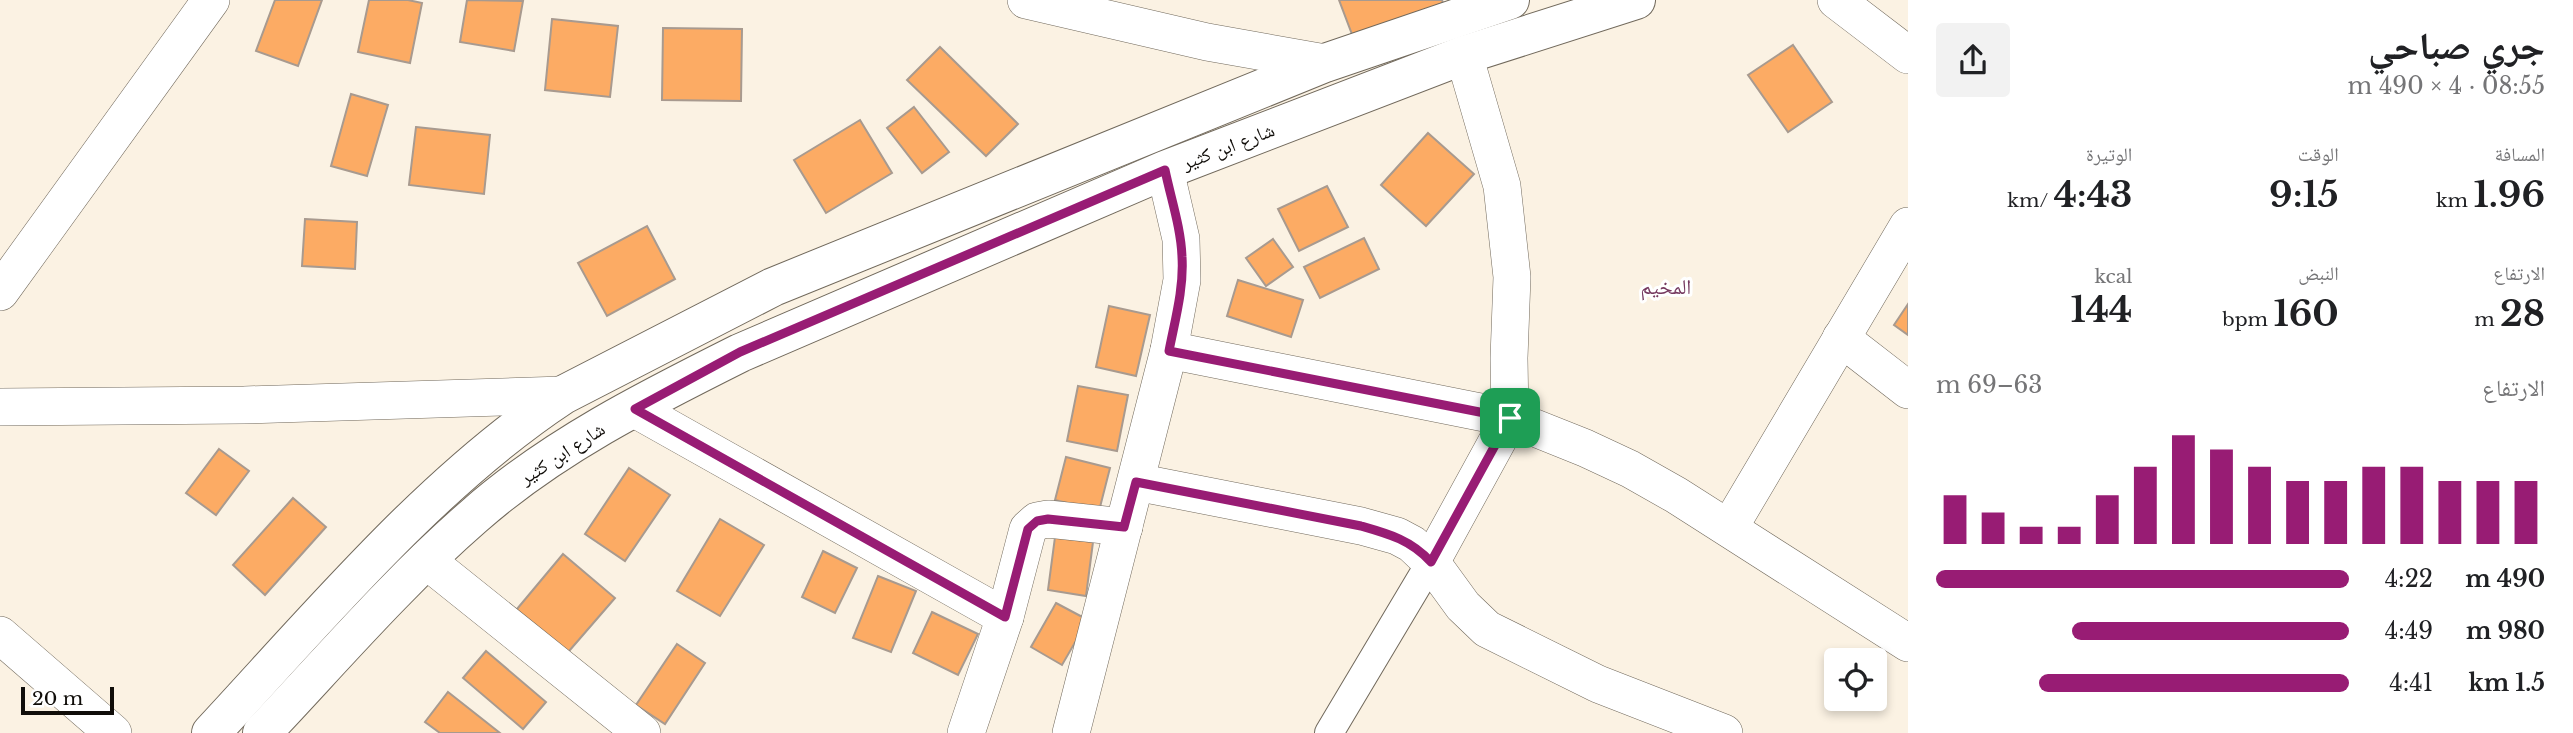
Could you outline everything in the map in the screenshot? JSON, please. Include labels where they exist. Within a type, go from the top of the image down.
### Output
[{"type":"street","points":[[0,292],[211,0]]},
{"type":"street","points":[[1026,0],[1208,42],[1325,63]]},
{"type":"street","name":"شارع ابن كثير","points":[[211,733],[357,575],[444,491],[533,415],[564,396],[773,287],[1325,63],[1510,0]]},
{"type":"street","name":"شارع ابن كثير","points":[[262,733],[426,560],[475,514],[542,463],[593,430],[740,352],[1165,170],[1464,55],[1636,0]]},
{"type":"street","points":[[1836,0],[1908,55]]},
{"type":"street","points":[[1329,733],[1431,562],[1510,418],[1509,358],[1513,277],[1502,186],[1464,55]]},
{"type":"street","points":[[1071,733],[1169,351],[1182,280],[1181,239],[1165,170]]},
{"type":"street","points":[[1729,528],[1908,226]]},
{"type":"street","points":[[1842,338],[1908,390]]},
{"type":"street","points":[[1169,351],[1510,418],[1630,469],[1676,495],[1908,643]]},
{"type":"street","points":[[0,407],[244,405],[564,396]]},
{"type":"street","points":[[635,409],[1005,617]]},
{"type":"street","points":[[1136,482],[1361,526],[1397,536],[1412,544],[1431,562],[1463,606],[1487,629],[1598,684],[1724,733]]},
{"type":"street","points":[[966,733],[1005,617],[1028,529],[1032,524],[1048,519],[1124,527]]},
{"type":"street","points":[[426,560],[642,733]]},
{"type":"street","points":[[0,635],[113,733]]},
{"type":"building","points":[[275,0],[322,0],[298,66],[256,51]]},
{"type":"building","points":[[369,0],[408,0],[422,3],[410,63],[358,52]]},
{"type":"building","points":[[467,0],[523,1],[514,51],[460,42]]},
{"type":"building","points":[[1339,0],[1442,0],[1443,3],[1353,37]]},
{"type":"building","points":[[552,19],[618,26],[610,97],[545,90]]},
{"type":"building","points":[[663,28],[742,29],[741,101],[662,100]]},
{"type":"building","points":[[1793,45],[1832,102],[1788,132],[1748,75]]},
{"type":"building","points":[[940,47],[1018,124],[986,156],[907,80]]},
{"type":"building","points":[[351,94],[388,105],[367,176],[331,166]]},
{"type":"building","points":[[914,107],[949,152],[922,173],[887,128]]},
{"type":"building","points":[[860,120],[892,173],[826,213],[794,160]]},
{"type":"building","points":[[416,127],[490,135],[484,194],[409,185]]},
{"type":"building","points":[[1428,133],[1474,174],[1426,226],[1381,185]]},
{"type":"building","points":[[1327,186],[1348,227],[1299,251],[1278,209]]},
{"type":"building","points":[[305,219],[357,222],[355,269],[302,266]]},
{"type":"building","points":[[647,226],[675,279],[607,316],[578,263]]},
{"type":"building","points":[[1364,238],[1379,269],[1320,298],[1304,267]]},
{"type":"building","points":[[1273,239],[1293,267],[1266,286],[1246,258]]},
{"type":"building","points":[[1238,280],[1303,300],[1291,337],[1227,316]]},
{"type":"building","points":[[1908,304],[1908,335],[1894,325]]},
{"type":"building","points":[[1109,306],[1150,315],[1136,376],[1096,367]]},
{"type":"building","points":[[1078,386],[1128,395],[1117,451],[1067,441]]},
{"type":"building","points":[[219,449],[249,471],[216,515],[186,493]]},
{"type":"building","points":[[1066,457],[1110,468],[1099,511],[1055,500]]},
{"type":"building","points":[[629,468],[670,495],[625,561],[585,534]]},
{"type":"building","points":[[293,498],[326,527],[265,595],[233,565]]},
{"type":"building","points":[[720,519],[764,545],[720,616],[677,591]]},
{"type":"building","points":[[1055,537],[1093,542],[1086,596],[1048,590]]},
{"type":"building","points":[[823,551],[857,568],[835,613],[802,597]]},
{"type":"building","points":[[563,554],[615,598],[563,658],[512,615]]},
{"type":"building","points":[[878,576],[916,591],[891,652],[853,638]]},
{"type":"building","points":[[1056,603],[1088,620],[1062,665],[1031,647]]},
{"type":"building","points":[[932,612],[978,634],[958,675],[913,653]]},
{"type":"building","points":[[677,644],[705,663],[665,724],[636,705]]},
{"type":"building","points":[[486,651],[546,702],[523,729],[463,678]]},
{"type":"building","points":[[448,692],[500,733],[440,733],[425,722]]},
{"type":"district","name":"المخيم","points":[[1666,287]]},
{"type":"route","points":[[1165,170],[1181,239],[1183,260],[1169,351],[1510,418],[1431,562],[1412,544],[1397,536],[1361,526],[1136,482],[1124,527],[1048,519],[1032,524],[1028,529],[1005,617],[635,409],[740,352],[1165,170]]}]
